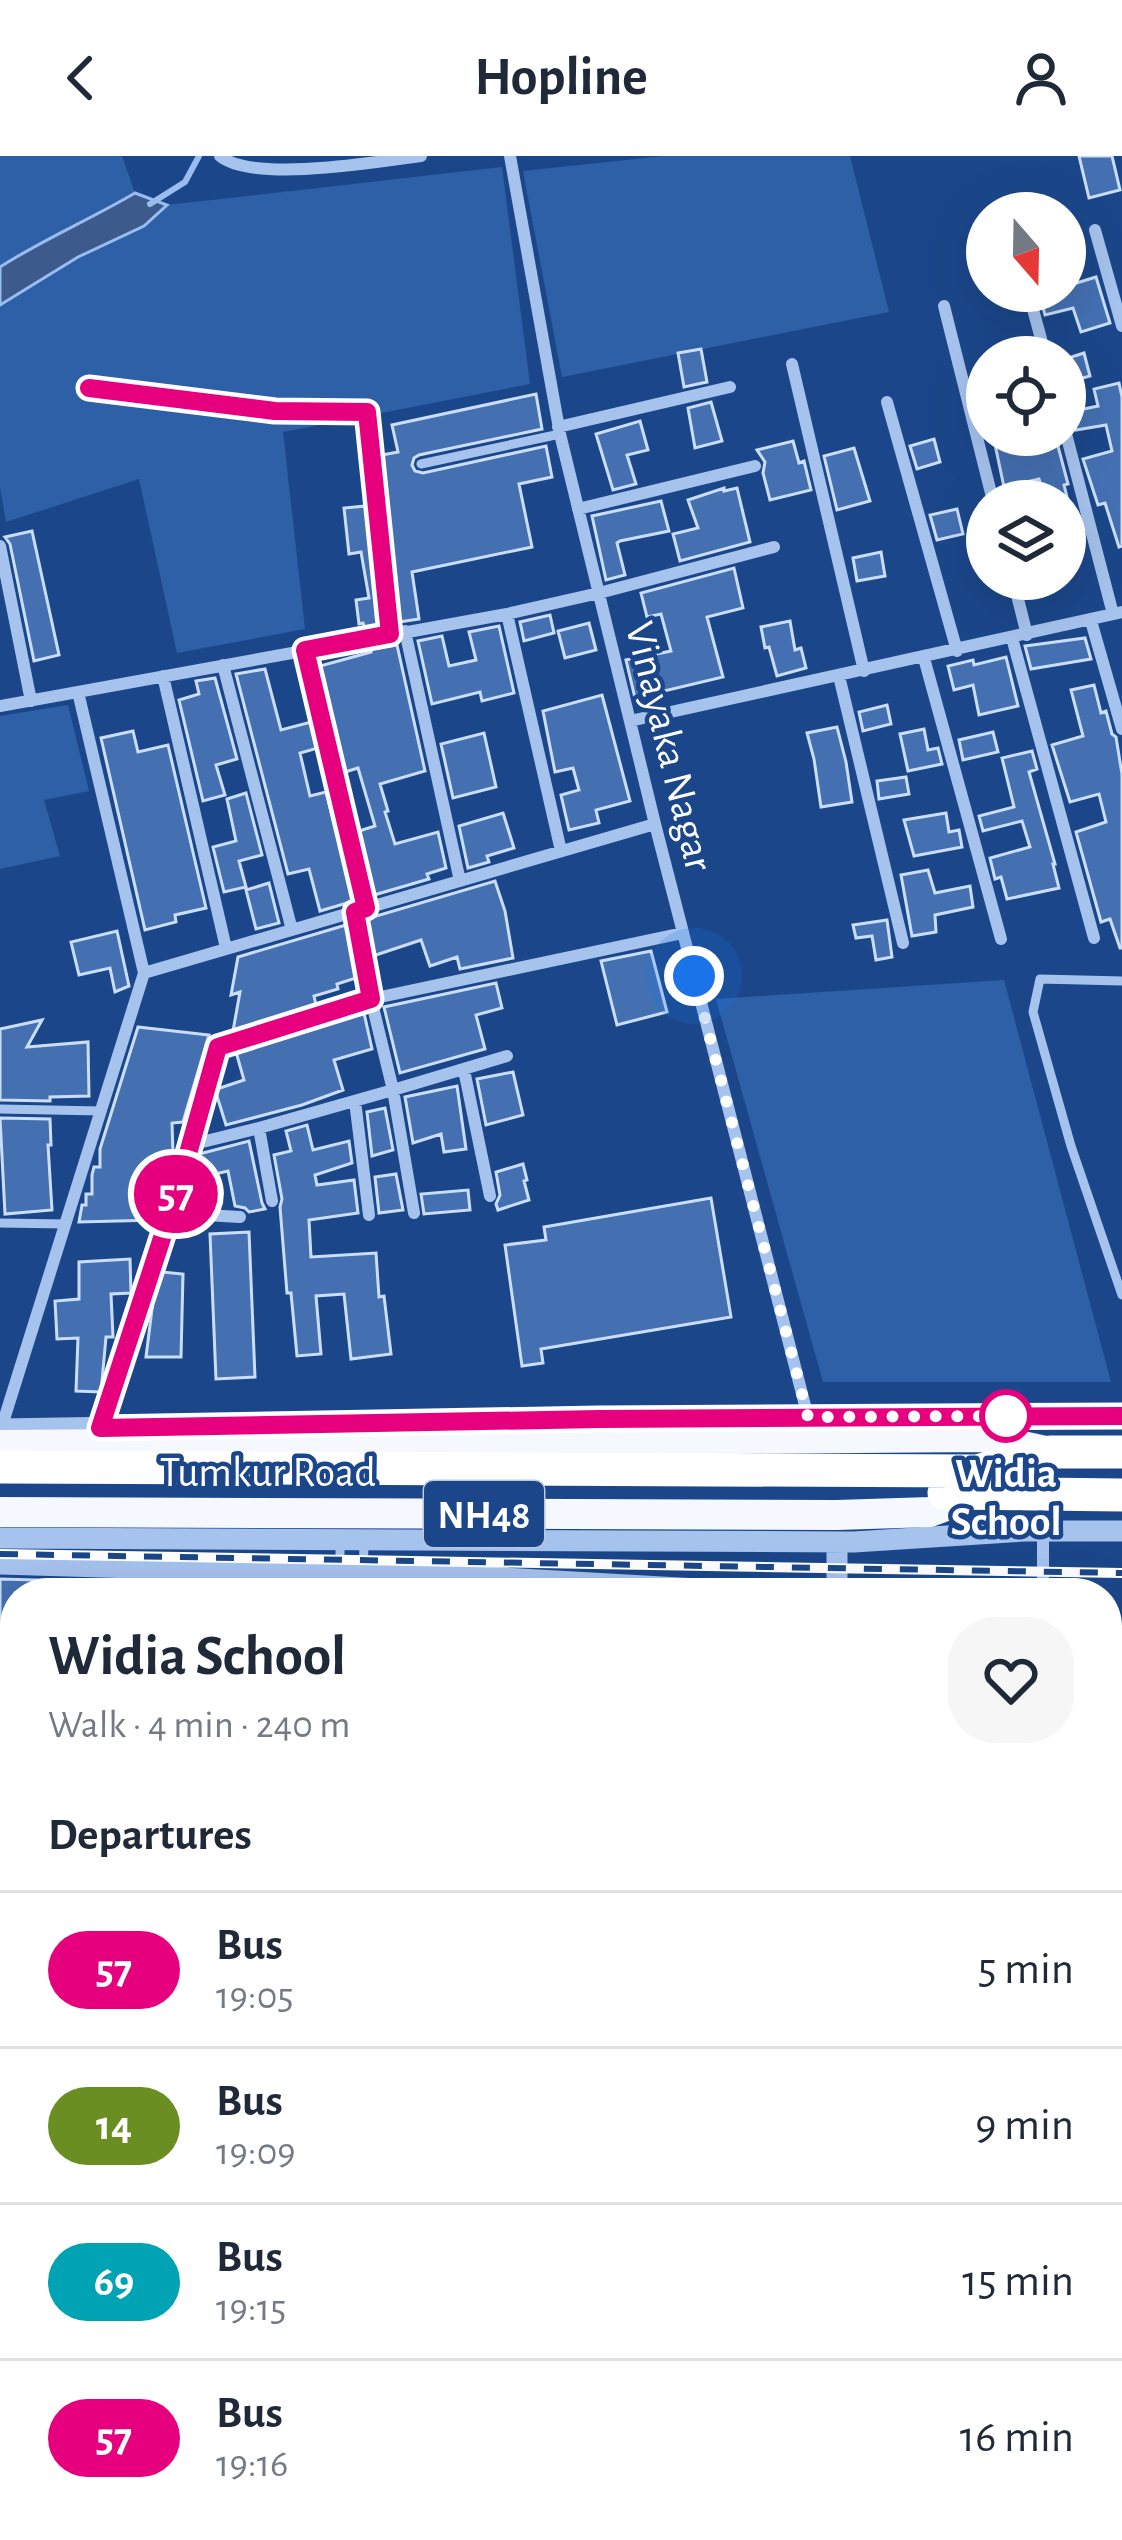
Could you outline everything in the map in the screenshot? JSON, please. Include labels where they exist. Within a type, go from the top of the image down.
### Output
[{"type":"highway","name":"Tumkur Road","points":[[0,1444],[981,1437],[1050,1452]]},
{"type":"highway","name":"NH48","points":[[1050,1452],[1122,1451]]},
{"type":"highway","points":[[0,1489],[922,1493],[969,1482],[1050,1452]]},
{"type":"highway","points":[[0,1468],[969,1482]]},
{"type":"highway","name":"Tumkur Road","points":[[0,1512],[837,1515],[930,1512],[946,1506],[969,1482]]},
{"type":"highway","name":"NH48","points":[[969,1482],[1122,1495]]},
{"type":"street","points":[[222,159],[253,169],[296,169],[421,156]]},
{"type":"street","name":"Vinayaka Nagar","points":[[510,156],[559,431],[808,1417]]},
{"type":"street","points":[[1095,230],[1122,326]]},
{"type":"street","points":[[944,305],[988,480]]},
{"type":"street","points":[[792,364],[864,670]]},
{"type":"street","points":[[559,431],[730,387]]},
{"type":"street","points":[[89,388],[275,411],[367,412],[390,634]]},
{"type":"street","points":[[887,402],[957,651]]},
{"type":"street","points":[[630,721],[1118,613],[1073,456]]},
{"type":"street","points":[[578,509],[755,466]]},
{"type":"street","points":[[0,546],[7,613],[31,700]]},
{"type":"street","points":[[0,706],[507,614],[774,547]]},
{"type":"street","points":[[1016,600],[1020,637],[1094,938]]},
{"type":"street","points":[[507,614],[561,851]]},
{"type":"street","points":[[1091,621],[1122,729]]},
{"type":"street","points":[[405,632],[460,881]]},
{"type":"street","points":[[305,650],[360,910],[371,999],[415,1213]]},
{"type":"street","points":[[923,658],[1001,939]]},
{"type":"street","points":[[224,665],[292,930]]},
{"type":"street","points":[[163,676],[226,948]]},
{"type":"street","points":[[839,676],[903,943]]},
{"type":"street","points":[[78,692],[144,973],[4,1406],[1,1429],[1122,1416]]},
{"type":"street","points":[[144,973],[655,824]]},
{"type":"street","points":[[100,1428],[218,1047],[371,999],[683,933]]},
{"type":"street","points":[[190,1145],[507,1056]]},
{"type":"street","points":[[464,1070],[490,1196]]},
{"type":"street","points":[[355,1102],[369,1215]]},
{"type":"street","points":[[260,1128],[272,1201]]},
{"type":"street","points":[[170,1213],[240,1216]]},
{"type":"street","points":[[1042,1531],[1042,1578]]},
{"type":"street","points":[[0,1538],[838,1542],[1122,1531]]},
{"type":"street","points":[[837,1578],[838,1542]]},
{"type":"street","points":[[0,1564],[156,1578]]},
{"type":"street","points":[[235,1578],[310,1569],[332,1578]]},
{"type":"lane","points":[[421,464],[559,431]]},
{"type":"lane","points":[[1122,982],[1040,979],[1033,1012],[1071,1146],[1122,1295]]},
{"type":"lane","points":[[0,1109],[101,1111]]},
{"type":"lane","points":[[0,1222],[66,1224]]},
{"type":"lane","points":[[339,1578],[340,1538]]},
{"type":"lane","points":[[364,1538],[364,1578]]},
{"type":"lane","points":[[310,1569],[310,1578]]},
{"type":"shaded area","points":[[0,156],[122,156],[135,193],[0,267]]},
{"type":"shaded area","points":[[663,156],[850,156],[889,312],[562,377],[523,171]]},
{"type":"shaded area","points":[[502,167],[530,384],[283,432],[305,629],[177,653],[139,479],[6,522],[0,487],[0,305],[78,257],[144,226],[167,205]]},
{"type":"shaded area","points":[[135,193],[167,205],[144,226],[78,257],[0,305],[0,267]]},
{"type":"shaded area","points":[[68,705],[89,791],[44,800],[60,856],[0,869],[0,716]]},
{"type":"shaded area","points":[[1004,980],[1111,1382],[823,1382],[716,999]]},
{"type":"building","points":[[1079,156],[1112,156],[1120,190],[1089,198]]},
{"type":"building","points":[[1096,277],[1110,323],[1081,332],[1074,312],[1086,312],[1086,280]]},
{"type":"building","points":[[701,349],[707,382],[684,387],[678,353]]},
{"type":"building","points":[[1119,383],[1122,397],[1119,547],[1105,503],[1098,505],[1083,459],[1112,451],[1106,425],[1086,428],[1086,408],[1098,406],[1094,389]]},
{"type":"building","points":[[536,394],[542,429],[419,455],[412,465],[423,473],[546,446],[552,477],[519,484],[532,547],[412,572],[419,619],[399,622],[382,455],[398,452],[392,425]]},
{"type":"building","points":[[711,402],[722,441],[695,448],[688,408]]},
{"type":"building","points":[[640,421],[648,450],[627,455],[636,484],[613,490],[596,434]]},
{"type":"building","points":[[934,439],[940,462],[917,469],[910,446]]},
{"type":"building","points":[[793,441],[811,490],[770,500],[765,462],[757,450]]},
{"type":"building","points":[[854,448],[870,501],[837,510],[824,456]]},
{"type":"building","points":[[997,456],[1061,456],[1067,480],[1039,479],[1003,480]]},
{"type":"building","points":[[737,488],[750,542],[680,561],[673,534],[698,528],[688,500]]},
{"type":"building","points":[[661,501],[669,531],[617,543],[625,575],[606,580],[592,516]]},
{"type":"building","points":[[366,506],[379,627],[365,629],[359,624],[356,600],[369,598],[361,552],[349,554],[344,508]]},
{"type":"building","points":[[957,509],[963,534],[937,540],[930,515]]},
{"type":"building","points":[[32,531],[59,655],[34,661],[5,537]]},
{"type":"building","points":[[881,552],[885,576],[857,581],[853,558]]},
{"type":"building","points":[[734,568],[743,608],[707,617],[723,677],[635,698],[626,660],[671,651],[661,614],[647,617],[641,593]]},
{"type":"building","points":[[550,615],[554,633],[524,641],[520,622]]},
{"type":"building","points":[[790,621],[795,650],[801,648],[806,668],[777,676],[761,627]]},
{"type":"building","points":[[589,623],[596,650],[565,658],[558,631]]},
{"type":"building","points":[[499,626],[514,693],[482,701],[480,692],[432,704],[418,641],[442,636],[449,666],[476,660],[469,632]]},
{"type":"building","points":[[1085,638],[1091,659],[1031,669],[1025,646]]},
{"type":"building","points":[[397,645],[425,771],[380,784],[385,812],[395,844],[438,832],[446,868],[427,874],[429,879],[374,895],[359,831],[375,826],[358,768],[345,772],[320,666]]},
{"type":"building","points":[[1006,657],[1018,706],[979,715],[973,685],[954,690],[948,666]]},
{"type":"building","points":[[265,669],[281,730],[311,722],[318,748],[300,753],[310,796],[326,792],[354,901],[320,911],[309,869],[288,874],[236,674]]},
{"type":"building","points":[[215,678],[237,759],[216,765],[225,795],[203,801],[179,700],[199,694],[196,681]]},
{"type":"building","points":[[1094,685],[1101,713],[1106,711],[1116,737],[1122,774],[1122,948],[1110,919],[1101,922],[1076,832],[1106,822],[1099,794],[1070,802],[1052,745],[1083,736],[1071,690]]},
{"type":"building","points":[[602,695],[630,801],[596,810],[599,823],[569,830],[561,795],[579,790],[573,768],[555,772],[543,711]]},
{"type":"building","points":[[887,705],[891,724],[863,731],[859,712]]},
{"type":"building","points":[[837,727],[852,802],[821,807],[807,733]]},
{"type":"building","points":[[924,729],[928,750],[938,748],[942,764],[908,771],[900,734]]},
{"type":"building","points":[[133,731],[138,752],[168,745],[206,908],[175,915],[176,922],[145,930],[101,738]]},
{"type":"building","points":[[993,732],[998,752],[963,760],[959,740]]},
{"type":"building","points":[[484,733],[496,787],[453,798],[441,744]]},
{"type":"building","points":[[1032,751],[1037,769],[1029,772],[1059,888],[1007,899],[990,858],[1030,847],[1022,821],[983,831],[979,816],[1014,807],[1002,758]]},
{"type":"building","points":[[906,777],[909,794],[879,799],[877,781]]},
{"type":"building","points":[[246,793],[262,855],[239,861],[246,887],[224,892],[213,847],[236,841],[227,799]]},
{"type":"building","points":[[503,813],[514,848],[468,868],[459,826]]},
{"type":"building","points":[[946,813],[949,832],[959,830],[962,847],[914,856],[904,820]]},
{"type":"building","points":[[928,870],[935,893],[970,886],[973,907],[935,915],[936,932],[912,936],[901,875]]},
{"type":"building","points":[[495,881],[513,958],[460,969],[457,957],[430,966],[421,940],[373,956],[366,919]]},
{"type":"building","points":[[269,883],[279,923],[256,929],[246,890]]},
{"type":"building","points":[[887,920],[892,957],[876,960],[872,936],[856,938],[853,925]]},
{"type":"building","points":[[346,925],[356,978],[314,996],[316,1005],[233,1031],[240,992],[231,995],[238,957]]},
{"type":"building","points":[[117,931],[129,986],[115,992],[110,968],[79,975],[71,942]]},
{"type":"building","points":[[651,951],[667,1012],[617,1025],[601,961]]},
{"type":"building","points":[[496,983],[502,1008],[476,1015],[485,1049],[400,1073],[384,1007]]},
{"type":"building","points":[[364,1013],[372,1049],[334,1060],[343,1090],[226,1125],[216,1093],[244,1080],[236,1052]]},
{"type":"building","points":[[42,1020],[27,1047],[88,1042],[89,1096],[0,1100],[0,1029]]},
{"type":"building","points":[[138,1027],[209,1035],[183,1122],[172,1123],[173,1154],[177,1153],[166,1191],[157,1220],[79,1222],[86,1194],[92,1194],[94,1167],[100,1167],[100,1149]]},
{"type":"building","points":[[513,1072],[523,1115],[486,1125],[477,1079]]},
{"type":"building","points":[[457,1086],[466,1149],[444,1152],[441,1134],[413,1143],[405,1097]]},
{"type":"building","points":[[385,1108],[393,1150],[372,1156],[367,1112]]},
{"type":"building","points":[[0,1118],[50,1119],[52,1210],[5,1214]]},
{"type":"building","points":[[307,1125],[313,1150],[349,1141],[352,1163],[315,1175],[317,1185],[354,1180],[358,1213],[309,1220],[311,1257],[376,1253],[391,1354],[351,1359],[344,1294],[316,1296],[321,1354],[297,1356],[274,1155],[291,1151],[286,1131]]},
{"type":"building","points":[[249,1141],[265,1209],[249,1212],[235,1206],[228,1171],[198,1178],[196,1165],[199,1154]]},
{"type":"building","points":[[523,1164],[529,1200],[498,1210],[496,1172]]},
{"type":"building","points":[[396,1174],[403,1210],[379,1213],[375,1177]]},
{"type":"building","points":[[468,1190],[470,1210],[424,1214],[421,1194]]},
{"type":"building","points":[[711,1198],[731,1317],[541,1349],[543,1363],[522,1366],[505,1245],[546,1240],[544,1227]]},
{"type":"building","points":[[249,1232],[255,1377],[216,1379],[210,1234]]},
{"type":"building","points":[[130,1259],[131,1293],[111,1294],[113,1337],[106,1337],[101,1392],[76,1391],[78,1338],[57,1339],[55,1301],[79,1299],[79,1262]]},
{"type":"building","points":[[162,1272],[183,1274],[181,1357],[146,1357]]},
{"type":"waterway","points":[[150,204],[185,182],[199,156]]},
{"type":"railway","points":[[0,1554],[1122,1573]]},
{"type":"bus line","name":"57","points":[[89,388],[275,411],[367,412],[390,634],[305,650],[366,908],[355,912],[371,999],[218,1047],[178,1189],[100,1428],[1122,1416]]},
{"type":"place","name":"Widia School","points":[[1006,1416]]},
{"type":"route","points":[[694,976],[808,1417],[1006,1416]]}]
